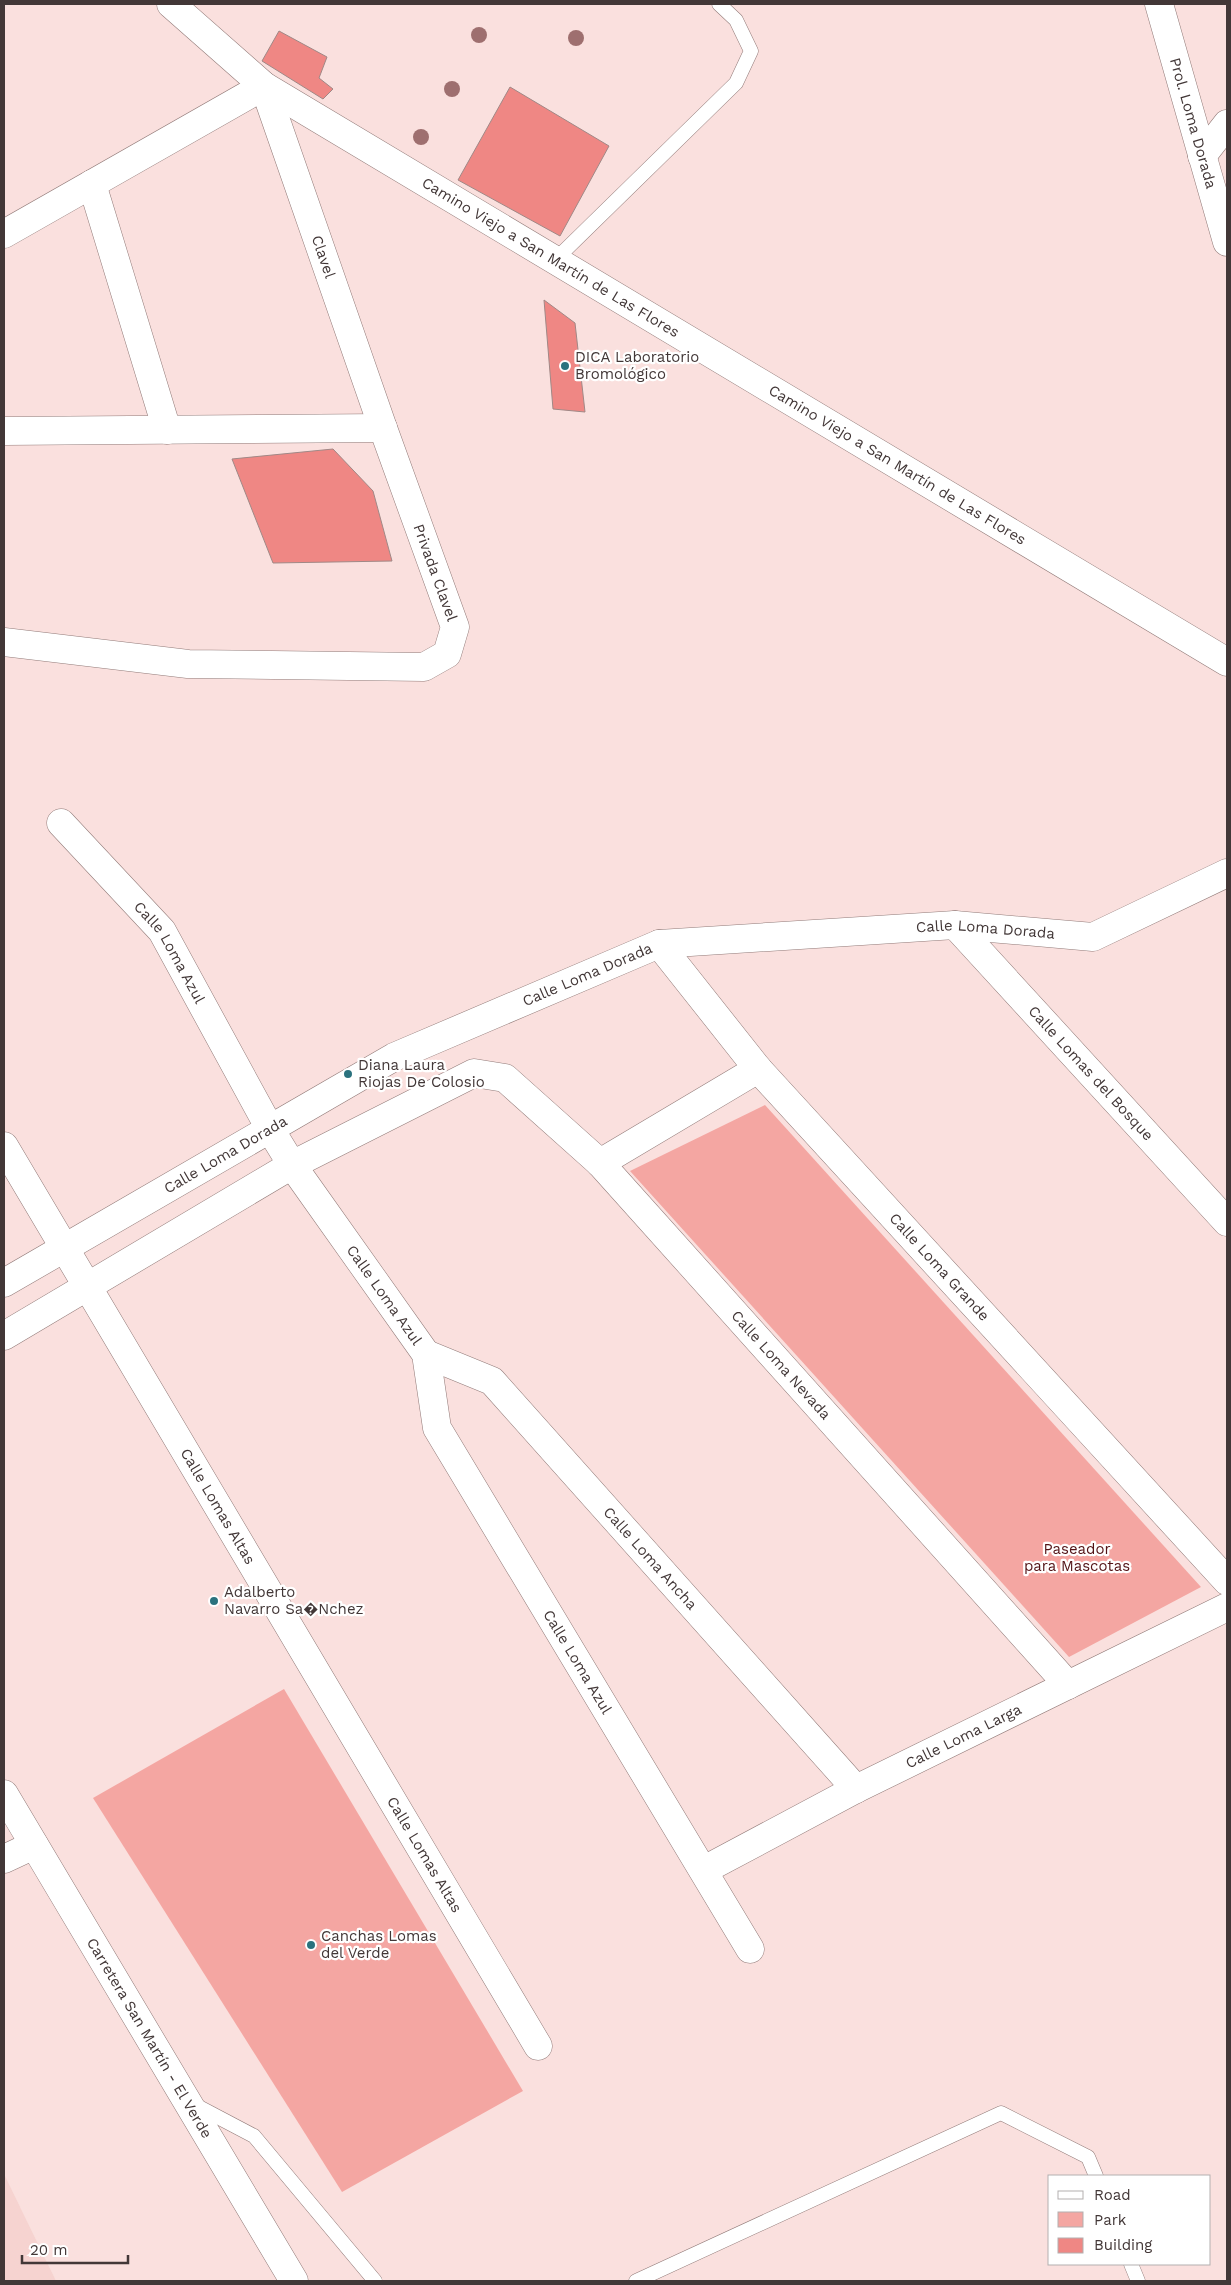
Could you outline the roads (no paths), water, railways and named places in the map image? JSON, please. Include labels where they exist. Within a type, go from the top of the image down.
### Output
[{"type":"street","name":"Camino Viejo a San Martín de Las Flores","points":[[171,4],[264,86],[1227,662]]},
{"type":"street","name":"Prol. Loma Dorada","points":[[1159,4],[1227,242]]},
{"type":"street","points":[[4,234],[264,86]]},
{"type":"street","name":"Clavel","points":[[264,86],[383,428]]},
{"type":"street","points":[[1202,156],[1227,124]]},
{"type":"street","points":[[92,184],[167,430]]},
{"type":"street","points":[[4,431],[383,428]]},
{"type":"street","name":"Privada Clavel","points":[[4,642],[188,664],[424,667],[447,654],[455,627],[383,428]]},
{"type":"street","name":"Calle Loma Azul","points":[[61,823],[162,931],[270,1129],[292,1165],[426,1354],[437,1428],[750,1949]]},
{"type":"street","name":"Calle Loma Dorada","points":[[4,1283],[394,1057],[659,944],[955,924],[1093,937],[1227,873]]},
{"type":"street","name":"Calle Lomas del Bosque","points":[[955,924],[1227,1222]]},
{"type":"street","name":"Calle Loma Grande","points":[[659,944],[758,1069],[1227,1582]]},
{"type":"street","points":[[600,1163],[758,1069]]},
{"type":"street","name":"Calle Loma Nevada","points":[[292,1165],[474,1073],[505,1078],[600,1163],[1068,1684]]},
{"type":"street","name":"Calle Lomas Altas","points":[[4,1146],[538,2046]]},
{"type":"street","points":[[4,1336],[88,1288],[292,1165]]},
{"type":"street","name":"Calle Loma Ancha","points":[[426,1354],[492,1381],[856,1789]]},
{"type":"street","name":"Calle Loma Larga","points":[[704,1870],[856,1789],[1227,1607]]},
{"type":"street","name":"Carretera San Martín - El Verde","points":[[4,1794],[294,2281]]},
{"type":"street","points":[[4,1859],[34,1845]]},
{"type":"lane","points":[[555,260],[736,83],[751,51],[736,20],[719,4]]},
{"type":"lane","points":[[186,2100],[254,2136],[375,2281]]},
{"type":"lane","points":[[636,2281],[1001,2113],[1088,2157],[1096,2175]]},
{"type":"lane","points":[[1131,2265],[1138,2281]]},
{"type":"place","name":"DICA Laboratorio Bromológico","points":[[565,366]]},
{"type":"place","name":"Diana Laura Riojas De Colosio","points":[[348,1074]]},
{"type":"place","name":"Adalberto Navarro Sa�Nchez","points":[[214,1601]]},
{"type":"place","name":"Canchas Lomas del Verde","points":[[311,1945]]},
{"type":"park label","name":"Paseador para Mascotas","points":[[1077,1558]]}]
